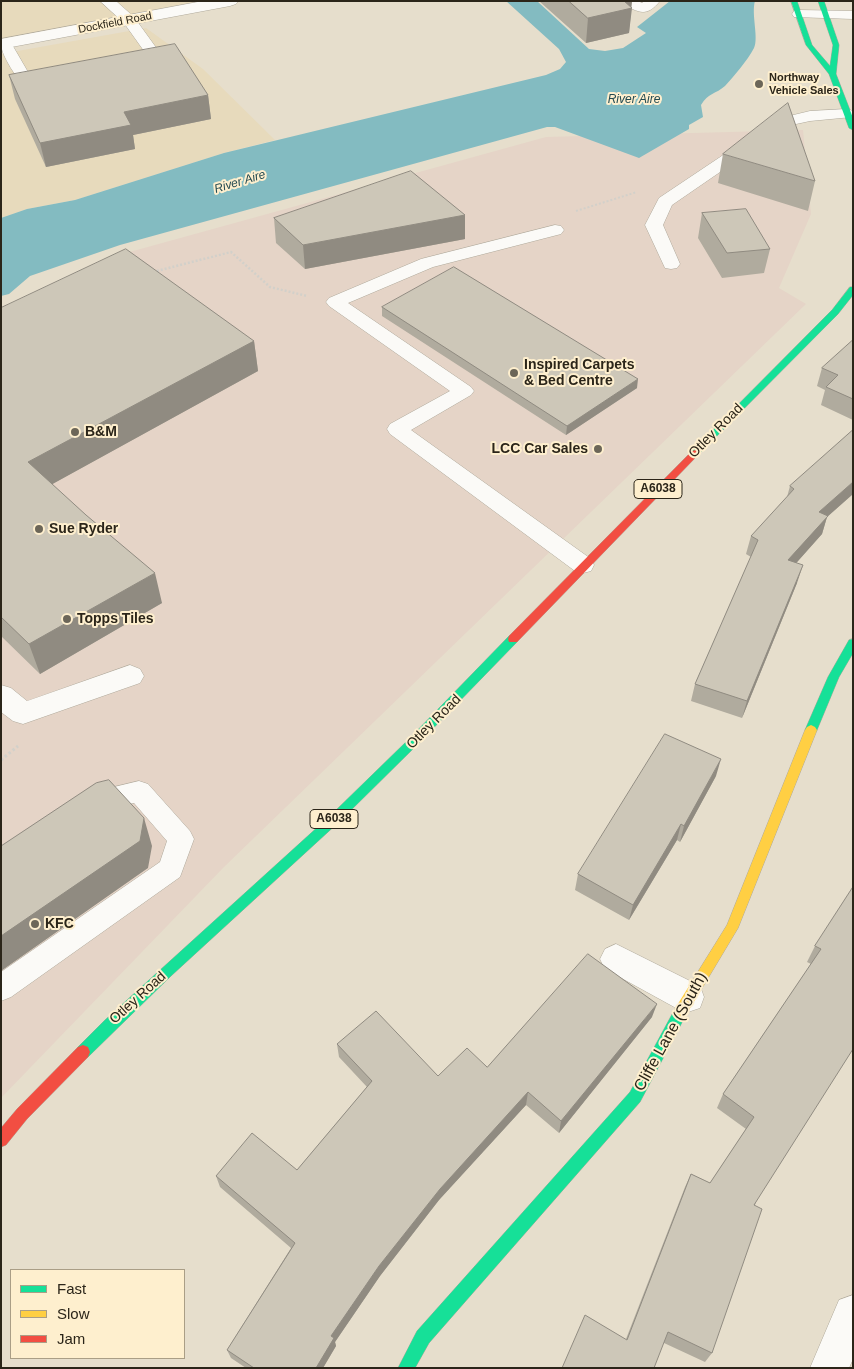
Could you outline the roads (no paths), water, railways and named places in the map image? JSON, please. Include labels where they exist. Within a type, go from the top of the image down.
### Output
[{"type":"main road","points":[[796,8],[809,46],[832,74],[850,121]]},
{"type":"main road","points":[[824,8],[836,45],[832,74]]},
{"type":"main road","name":"Otley Road","points":[[1,1140],[22,1114],[126,1008],[310,842],[415,742],[583,565],[835,312],[853,289]]},
{"type":"main road","name":"Cliffe Lane (South)","points":[[406,1368],[423,1337],[635,1097],[688,997],[732,928],[834,677],[853,643]]},
{"type":"street","name":"Dockfield Road","points":[[3,44],[230,1]]},
{"type":"street","points":[[1,696],[23,714],[130,676]]},
{"type":"street","points":[[616,959],[688,997]]},
{"type":"street","points":[[829,1368],[853,1314]]},
{"type":"lane","points":[[107,1],[129,20],[153,53],[112,62]]},
{"type":"lane","points":[[627,1],[643,9],[653,1]]},
{"type":"lane","points":[[796,8],[824,8],[853,15]]},
{"type":"lane","points":[[3,44],[22,75],[30,79],[61,72]]},
{"type":"lane","points":[[671,264],[654,225],[665,202],[782,122],[810,116],[850,121]]},
{"type":"lane","points":[[555,230],[427,263],[335,302],[464,391],[397,429],[583,565]]},
{"type":"lane","points":[[1,988],[171,869],[181,839],[139,791],[98,800],[74,817]]},
{"type":"water","name":"River Aire","points":[[506,1],[537,1],[589,49],[605,51],[623,48],[646,33],[637,27],[670,1],[755,1],[755,44],[748,58],[729,82],[722,89],[709,96],[701,105],[703,117],[689,125],[689,129],[639,158],[555,127],[547,127],[120,245],[30,276],[9,294],[1,296],[1,218],[27,209],[75,200],[224,153],[546,75],[560,69],[566,62],[559,49]]},
{"type":"place","name":"Northway Vehicle Sales","points":[[759,84]]},
{"type":"place","name":"Inspired Carpets & Bed Centre","points":[[514,373]]},
{"type":"place","name":"B&M","points":[[75,432]]},
{"type":"place","name":"LCC Car Sales","points":[[598,449]]},
{"type":"place","name":"Sue Ryder","points":[[39,529]]},
{"type":"place","name":"Topps Tiles","points":[[67,619]]},
{"type":"place","name":"KFC","points":[[35,924]]}]
